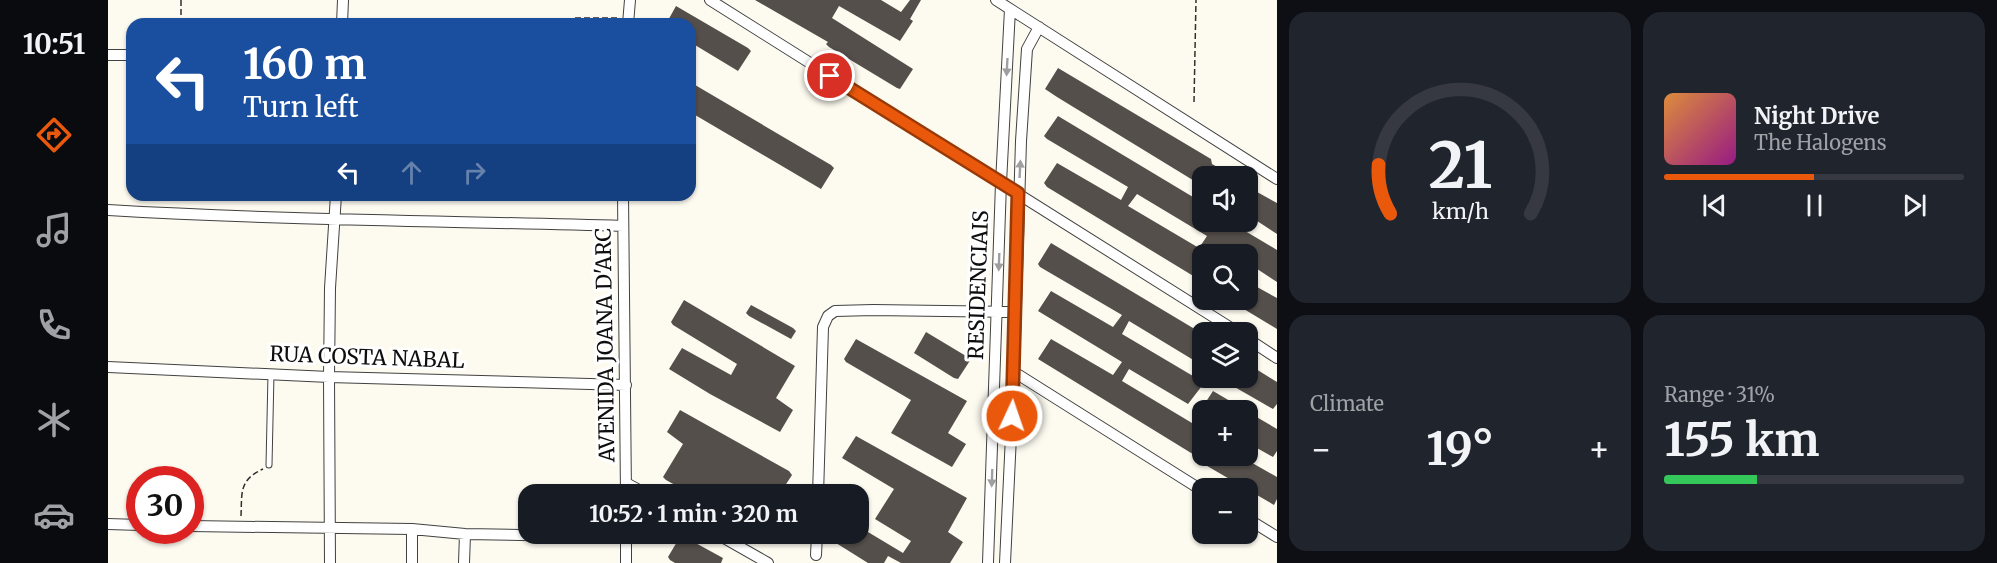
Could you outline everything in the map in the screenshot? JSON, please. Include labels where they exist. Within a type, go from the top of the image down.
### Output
[{"type":"street","points":[[342,18],[343,0]]},
{"type":"street","points":[[628,18],[630,0]]},
{"type":"street","points":[[710,0],[1222,322]]},
{"type":"street","points":[[996,0],[1277,179]]},
{"type":"street","name":"RESIDENCIAIS","points":[[988,563],[1001,183],[1010,9]]},
{"type":"street","name":"RESIDENCIAIS","points":[[1005,563],[1014,372],[1018,193],[1027,49],[1039,27]]},
{"type":"street","points":[[108,55],[126,55]]},
{"type":"street","points":[[330,563],[328,377],[330,288],[336,201]]},
{"type":"street","name":"AVENIDA JOANA D'ARC","points":[[623,201],[626,483]]},
{"type":"street","points":[[108,210],[335,220],[440,220],[623,226]]},
{"type":"street","points":[[818,484],[824,327],[828,316],[835,311],[873,310],[1016,312]]},
{"type":"street","points":[[1258,346],[1277,358]]},
{"type":"street","name":"RUA COSTA NABAL","points":[[108,367],[328,377],[626,385]]},
{"type":"street","points":[[1014,372],[1192,484]]},
{"type":"street","points":[[991,503],[1008,504]]},
{"type":"street","points":[[108,524],[126,525]]},
{"type":"street","points":[[1258,525],[1277,537]]},
{"type":"street","points":[[204,526],[412,529],[465,534],[518,535]]},
{"type":"street","points":[[412,529],[412,563]]},
{"type":"street","points":[[464,563],[465,534]]},
{"type":"street","points":[[626,544],[626,563]]},
{"type":"street","points":[[735,544],[768,563]]},
{"type":"street","points":[[816,555],[817,544]]},
{"type":"lane","points":[[269,465],[271,374]]},
{"type":"path","points":[[181,18],[182,0]]},
{"type":"path","points":[[1194,102],[1196,0]]},
{"type":"path","points":[[240,526],[244,482],[252,474],[269,465]]},
{"type":"building","points":[[755,0],[881,0],[901,12],[910,0],[921,0],[910,19],[913,21],[900,41],[839,6],[832,18],[913,69],[900,89],[897,88],[829,47],[826,44],[828,42]]},
{"type":"building","points":[[676,6],[748,48],[751,51],[738,71],[696,46],[696,18],[669,18]]},
{"type":"building","points":[[1058,68],[1211,159],[1212,164],[1216,166],[1192,166],[1192,180],[1045,89]]},
{"type":"building","points":[[696,86],[831,165],[834,168],[821,189],[696,116]]},
{"type":"building","points":[[1058,116],[1192,196],[1192,227],[1137,194],[1128,206],[1192,244],[1192,275],[1047,187],[1044,183],[1057,163],[1121,200],[1128,187],[1044,136]]},
{"type":"building","points":[[1258,193],[1277,203],[1277,234],[1258,222]]},
{"type":"building","points":[[1200,232],[1247,232],[1277,250],[1277,282],[1258,270],[1258,244],[1202,244],[1207,236]]},
{"type":"building","points":[[1051,243],[1192,327],[1192,359],[1129,321],[1122,334],[1192,375],[1192,388],[1200,388],[1188,404],[1129,369],[1122,381],[1192,423],[1192,454],[1038,359],[1051,339],[1113,375],[1122,362],[1038,311],[1051,291],[1113,327],[1122,315],[1038,264]]},
{"type":"building","points":[[1258,288],[1277,298],[1277,329],[1246,310],[1258,310]]},
{"type":"building","points":[[684,300],[795,366],[776,398],[793,410],[780,432],[669,369],[682,348],[731,375],[737,364],[673,325],[671,322]]},
{"type":"building","points":[[751,305],[793,328],[796,331],[791,339],[749,316],[746,313]]},
{"type":"building","points":[[926,332],[971,359],[958,379],[914,353]]},
{"type":"building","points":[[856,339],[967,401],[948,433],[966,444],[952,467],[891,433],[911,400],[846,362],[844,359]]},
{"type":"building","points":[[1258,370],[1277,382],[1277,404],[1273,409],[1236,388],[1258,388]]},
{"type":"building","points":[[1213,391],[1228,400],[1207,400]]},
{"type":"building","points":[[680,410],[789,471],[792,475],[786,484],[673,484],[663,477],[683,444],[667,432]]},
{"type":"building","points":[[1258,418],[1277,429],[1277,451],[1273,457],[1258,449]]},
{"type":"building","points":[[856,436],[967,498],[948,532],[963,542],[950,563],[901,563],[888,556],[884,563],[868,563],[838,544],[869,544],[869,533],[903,553],[911,541],[875,519],[894,489],[842,458]]},
{"type":"building","points":[[1207,466],[1258,466],[1277,477],[1277,499],[1274,505],[1258,496],[1258,478],[1228,478]]},
{"type":"building","points":[[676,544],[697,544],[723,558],[721,563],[675,563],[668,557]]},
{"type":"route","points":[[830,76],[1018,193],[1012,416]]}]
